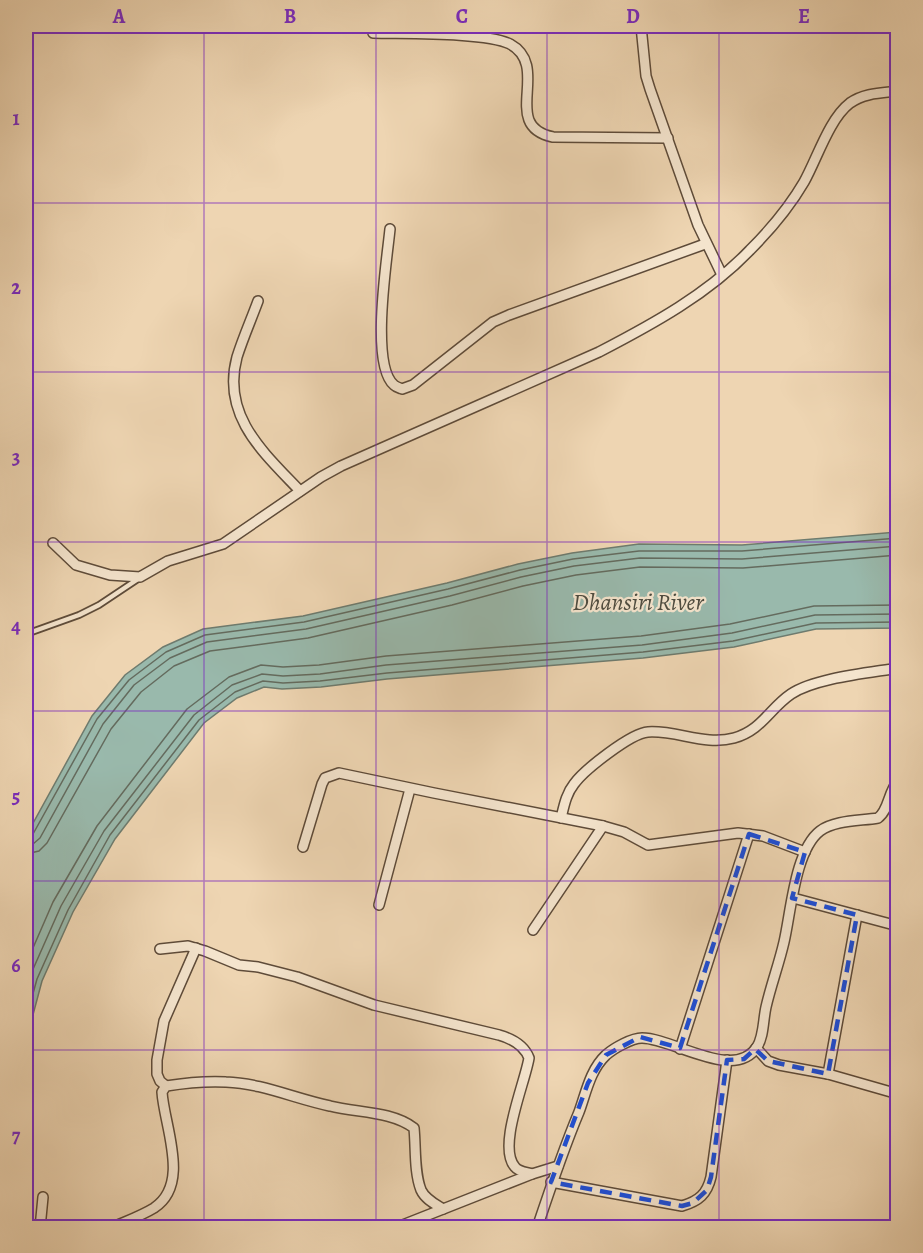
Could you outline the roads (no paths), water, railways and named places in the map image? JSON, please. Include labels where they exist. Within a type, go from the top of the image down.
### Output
[{"type":"street","points":[[641,26],[646,76],[705,244],[722,275]]},
{"type":"street","points":[[373,33],[478,38],[510,45],[520,54],[526,64],[528,118],[533,130],[540,135],[668,138]]},
{"type":"street","points":[[53,543],[76,565],[110,576],[140,577],[168,561],[222,544],[341,466],[636,333],[709,286],[750,250],[804,182],[839,114],[848,104],[862,95],[897,91]]},
{"type":"street","points":[[390,229],[381,325],[381,352],[387,374],[394,385],[402,389],[413,385],[501,318],[705,244]]},
{"type":"street","points":[[258,301],[237,358],[234,397],[237,409],[258,446],[300,491]]},
{"type":"street","points":[[561,818],[565,798],[574,783],[629,738],[646,732],[706,740],[732,738],[748,733],[760,725],[787,697],[805,687],[897,668]]},
{"type":"street","points":[[303,848],[325,778],[331,774],[345,773],[410,789],[603,826],[624,832],[648,845],[738,833],[774,840],[805,852]]},
{"type":"street","points":[[537,1227],[551,1182],[588,1083],[606,1055],[640,1037],[654,1039],[713,1059],[744,1059],[756,1048],[761,1039],[765,1013],[805,852],[811,840],[821,831],[835,825],[878,818],[883,814],[897,781]]},
{"type":"street","points":[[379,905],[410,789]]},
{"type":"street","points":[[533,930],[603,826]]},
{"type":"street","points":[[680,1049],[749,834]]},
{"type":"street","points":[[793,898],[897,926]]},
{"type":"street","points":[[828,1074],[857,915]]},
{"type":"street","points":[[160,949],[188,946],[196,948],[239,965],[258,967],[297,977],[374,1005],[516,1041],[528,1053],[529,1058],[512,1127],[509,1151],[514,1167],[532,1174]]},
{"type":"street","points":[[196,948],[164,1021],[157,1060],[157,1074],[160,1081],[166,1086],[227,1082],[258,1087],[329,1106],[402,1120],[414,1128],[417,1171],[422,1192],[442,1209]]},
{"type":"street","points":[[756,1048],[768,1061],[828,1074],[897,1094]]},
{"type":"street","points":[[551,1182],[682,1206],[701,1198],[708,1190],[711,1177],[728,1060]]},
{"type":"street","points":[[111,1227],[154,1208],[169,1193],[173,1176],[173,1159],[162,1103],[162,1092],[166,1086]]},
{"type":"street","points":[[395,1227],[558,1166]]},
{"type":"street","points":[[40,1227],[43,1197]]},
{"type":"lane","points":[[26,633],[79,615],[99,605],[140,577]]},
{"type":"water","name":"Dhansiri River","points":[[897,532],[897,628],[816,629],[734,647],[643,658],[387,679],[321,687],[282,689],[264,687],[237,698],[204,723],[115,839],[73,912],[42,981],[26,1041],[26,836],[92,716],[125,675],[163,647],[203,629],[303,616],[572,553],[639,544],[742,545]]}]
